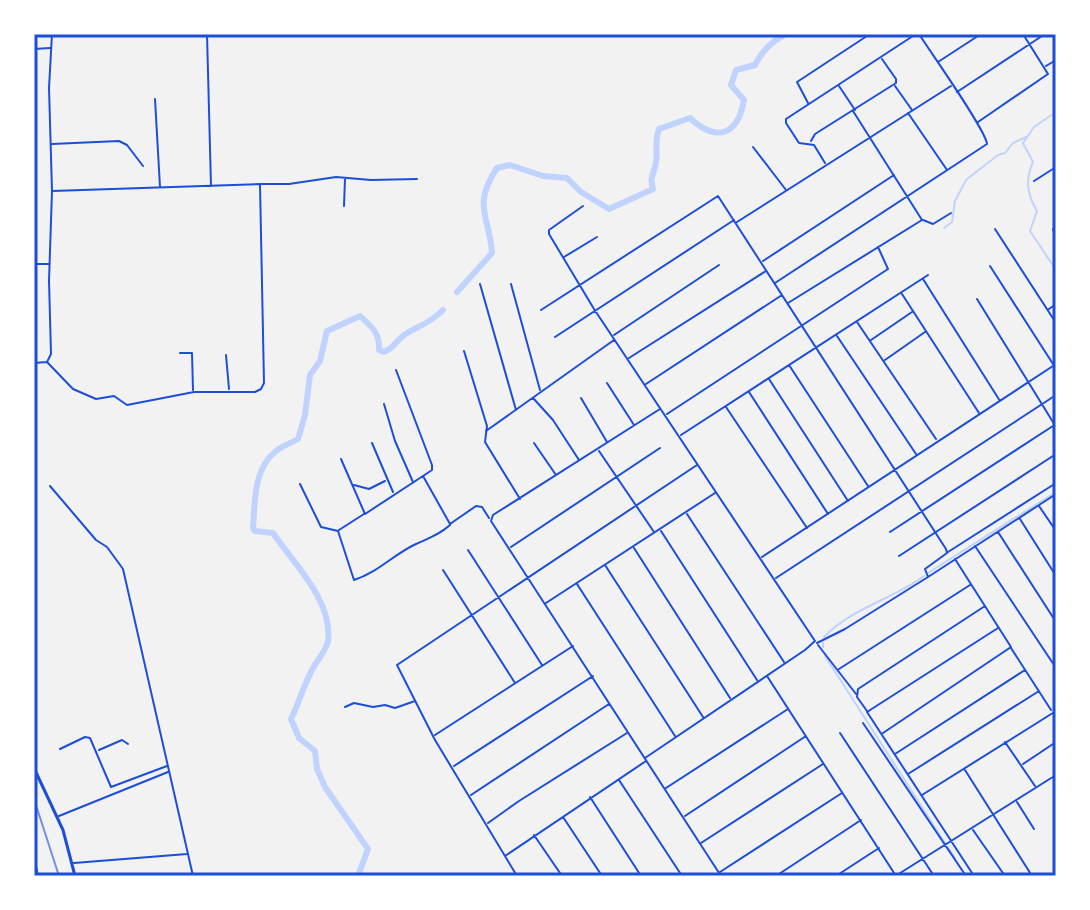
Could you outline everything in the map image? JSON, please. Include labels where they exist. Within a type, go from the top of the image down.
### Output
[{"type":"main road","points":[[34,768],[58,816],[75,876]]},
{"type":"street","points":[[47,362],[51,345],[49,88],[52,34]]},
{"type":"street","points":[[207,34],[211,187]]},
{"type":"street","points":[[809,104],[797,82],[870,34]]},
{"type":"street","points":[[774,283],[948,171],[987,144],[988,140],[918,34],[785,121],[799,143],[811,143]]},
{"type":"street","points":[[937,63],[981,34]]},
{"type":"street","points":[[977,122],[1046,76],[1048,71],[1023,34]]},
{"type":"street","points":[[956,92],[1045,34]]},
{"type":"street","points":[[34,49],[52,48]]},
{"type":"street","points":[[811,143],[815,134],[894,85],[896,79],[881,57]]},
{"type":"street","points":[[1045,67],[1056,60]]},
{"type":"street","points":[[838,85],[922,220],[933,224],[951,213]]},
{"type":"street","points":[[894,85],[948,171]]},
{"type":"street","points":[[555,337],[594,309],[952,86]]},
{"type":"street","points":[[155,99],[160,188]]},
{"type":"street","points":[[51,144],[119,141],[127,145],[143,166]]},
{"type":"street","points":[[811,143],[826,164]]},
{"type":"street","points":[[753,147],[786,190]]},
{"type":"street","points":[[1034,181],[1056,167]]},
{"type":"street","points":[[762,261],[894,175]]},
{"type":"street","points":[[52,191],[211,187],[345,178],[417,179]]},
{"type":"street","points":[[344,206],[345,178]]},
{"type":"street","points":[[47,362],[73,389],[96,399],[114,396],[127,405],[194,392],[255,392],[261,389],[264,383],[260,184]]},
{"type":"street","points":[[541,310],[715,196],[720,198],[801,327],[817,346],[910,490],[947,553]]},
{"type":"street","points":[[583,206],[549,230],[563,257],[594,309],[816,642],[839,669],[974,876]]},
{"type":"street","points":[[787,304],[922,220]]},
{"type":"street","points":[[1056,225],[1053,229],[1056,239]]},
{"type":"street","points":[[995,229],[1056,323]]},
{"type":"street","points":[[563,257],[597,237]]},
{"type":"street","points":[[666,415],[888,269],[878,247]]},
{"type":"street","points":[[34,264],[50,264]]},
{"type":"street","points":[[485,431],[719,265]]},
{"type":"street","points":[[761,557],[1055,365],[990,266]]},
{"type":"street","points":[[628,359],[767,271]]},
{"type":"street","points":[[680,436],[928,275]]},
{"type":"street","points":[[922,278],[1000,401]]},
{"type":"street","points":[[480,284],[516,411]]},
{"type":"street","points":[[511,284],[540,391]]},
{"type":"street","points":[[901,292],[980,414]]},
{"type":"street","points":[[645,385],[782,295]]},
{"type":"street","points":[[890,532],[1056,425],[977,299]]},
{"type":"street","points":[[1048,309],[1056,304]]},
{"type":"street","points":[[870,341],[913,311]]},
{"type":"street","points":[[857,321],[937,442]]},
{"type":"street","points":[[884,361],[925,332]]},
{"type":"street","points":[[836,334],[916,455]]},
{"type":"street","points":[[464,351],[487,426],[485,442],[520,500]]},
{"type":"street","points":[[180,353],[192,353],[194,392]]},
{"type":"street","points":[[226,355],[229,392]]},
{"type":"street","points":[[34,363],[47,362]]},
{"type":"street","points":[[789,365],[868,487]]},
{"type":"street","points":[[300,484],[321,527],[338,531],[432,470],[396,370]]},
{"type":"street","points":[[768,378],[848,501]]},
{"type":"street","points":[[607,383],[635,426]]},
{"type":"street","points":[[748,391],[829,514]]},
{"type":"street","points":[[775,579],[1056,395]]},
{"type":"street","points":[[533,397],[553,420],[580,461]]},
{"type":"street","points":[[581,398],[608,443]]},
{"type":"street","points":[[384,404],[395,441],[413,482]]},
{"type":"street","points":[[725,406],[807,528]]},
{"type":"street","points":[[491,521],[493,515],[661,409]]},
{"type":"street","points":[[372,443],[393,493]]},
{"type":"street","points":[[534,443],[557,476]]},
{"type":"street","points":[[510,548],[660,448]]},
{"type":"street","points":[[598,449],[655,533]]},
{"type":"street","points":[[899,556],[1056,454]]},
{"type":"street","points":[[341,459],[365,514]]},
{"type":"street","points":[[517,876],[434,736],[398,669],[398,663],[697,464]]},
{"type":"street","points":[[423,476],[450,524]]},
{"type":"street","points":[[352,485],[369,489],[387,480]]},
{"type":"street","points":[[928,577],[925,569],[1056,483]]},
{"type":"street","points":[[50,486],[96,540],[107,547],[123,569],[193,876]]},
{"type":"street","points":[[546,603],[716,492]]},
{"type":"street","points":[[504,856],[816,642],[845,629],[1056,494]]},
{"type":"street","points":[[1039,505],[1056,531]]},
{"type":"street","points":[[338,531],[354,580],[371,573],[416,544],[439,535],[476,506],[482,507],[720,874],[843,793]]},
{"type":"street","points":[[686,512],[785,663]]},
{"type":"street","points":[[1019,518],[1056,576]]},
{"type":"street","points":[[660,529],[758,682]]},
{"type":"street","points":[[998,531],[1056,622]]},
{"type":"street","points":[[975,545],[1056,668]]},
{"type":"street","points":[[633,547],[731,700]]},
{"type":"street","points":[[468,550],[543,666]]},
{"type":"street","points":[[921,796],[1054,712],[955,559]]},
{"type":"street","points":[[605,565],[703,718]]},
{"type":"street","points":[[443,570],[516,684]]},
{"type":"street","points":[[577,584],[675,737]]},
{"type":"street","points":[[839,669],[971,585]]},
{"type":"street","points":[[856,695],[858,689],[985,606]]},
{"type":"street","points":[[867,712],[998,628]]},
{"type":"street","points":[[434,736],[573,646]]},
{"type":"street","points":[[882,734],[1011,647]]},
{"type":"street","points":[[894,755],[1025,670]]},
{"type":"street","points":[[453,767],[593,676]]},
{"type":"street","points":[[767,676],[896,876],[1056,775]]},
{"type":"street","points":[[907,775],[1039,691]]},
{"type":"street","points":[[345,707],[354,703],[395,708],[416,701]]},
{"type":"street","points":[[470,796],[610,703]]},
{"type":"street","points":[[665,789],[788,709]]},
{"type":"street","points":[[863,723],[966,876]]},
{"type":"street","points":[[487,824],[629,731]]},
{"type":"street","points":[[840,733],[934,876]]},
{"type":"street","points":[[684,817],[806,736]]},
{"type":"street","points":[[60,749],[87,737],[97,751],[109,786],[168,766]]},
{"type":"street","points":[[97,751],[122,740],[128,744]]},
{"type":"street","points":[[1005,742],[1035,787]]},
{"type":"street","points":[[1022,764],[1056,742]]},
{"type":"street","points":[[700,844],[824,764]]},
{"type":"street","points":[[964,769],[1032,876]]},
{"type":"street","points":[[58,816],[169,772]]},
{"type":"street","points":[[618,779],[682,876]]},
{"type":"street","points":[[590,797],[641,876]]},
{"type":"street","points":[[1016,801],[1034,829]]},
{"type":"street","points":[[563,816],[602,876]]},
{"type":"street","points":[[776,876],[861,820]]},
{"type":"street","points":[[972,829],[1005,876]]},
{"type":"street","points":[[534,835],[562,876]]},
{"type":"street","points":[[836,876],[879,848]]},
{"type":"street","points":[[73,863],[188,854]]},
{"type":"street","points":[[34,856],[38,876]]},
{"type":"waterway","points":[[457,292],[492,253],[484,201],[489,181],[497,168],[510,165],[543,176],[567,178],[581,192],[609,209],[653,189],[659,129],[690,118],[717,133],[731,128],[737,121],[744,100],[731,85],[736,70],[755,65],[768,47],[786,34]]},
{"type":"waterway","points":[[1056,112],[1034,127],[1023,143],[1033,162],[1028,187],[1037,211],[1030,231],[1056,270]]},
{"type":"waterway","points":[[944,228],[952,222],[955,201],[966,180],[1005,153],[1013,143],[1026,137]]},
{"type":"waterway","points":[[358,876],[368,849],[325,787],[317,769],[315,751],[299,738],[291,719],[310,674],[327,645],[328,626],[318,597],[273,533],[255,531],[253,528],[255,497],[259,477],[268,458],[298,439],[305,415],[310,375],[320,361],[327,331],[360,316],[374,331],[379,350],[384,352],[443,310]]},
{"type":"waterway","points":[[928,573],[1056,492]]},
{"type":"waterway","points":[[824,637],[859,611],[924,576]]},
{"type":"waterway","points":[[825,656],[945,843]]},
{"type":"waterway","points":[[948,847],[955,858]]},
{"type":"railway","points":[[34,799],[59,876]]}]
